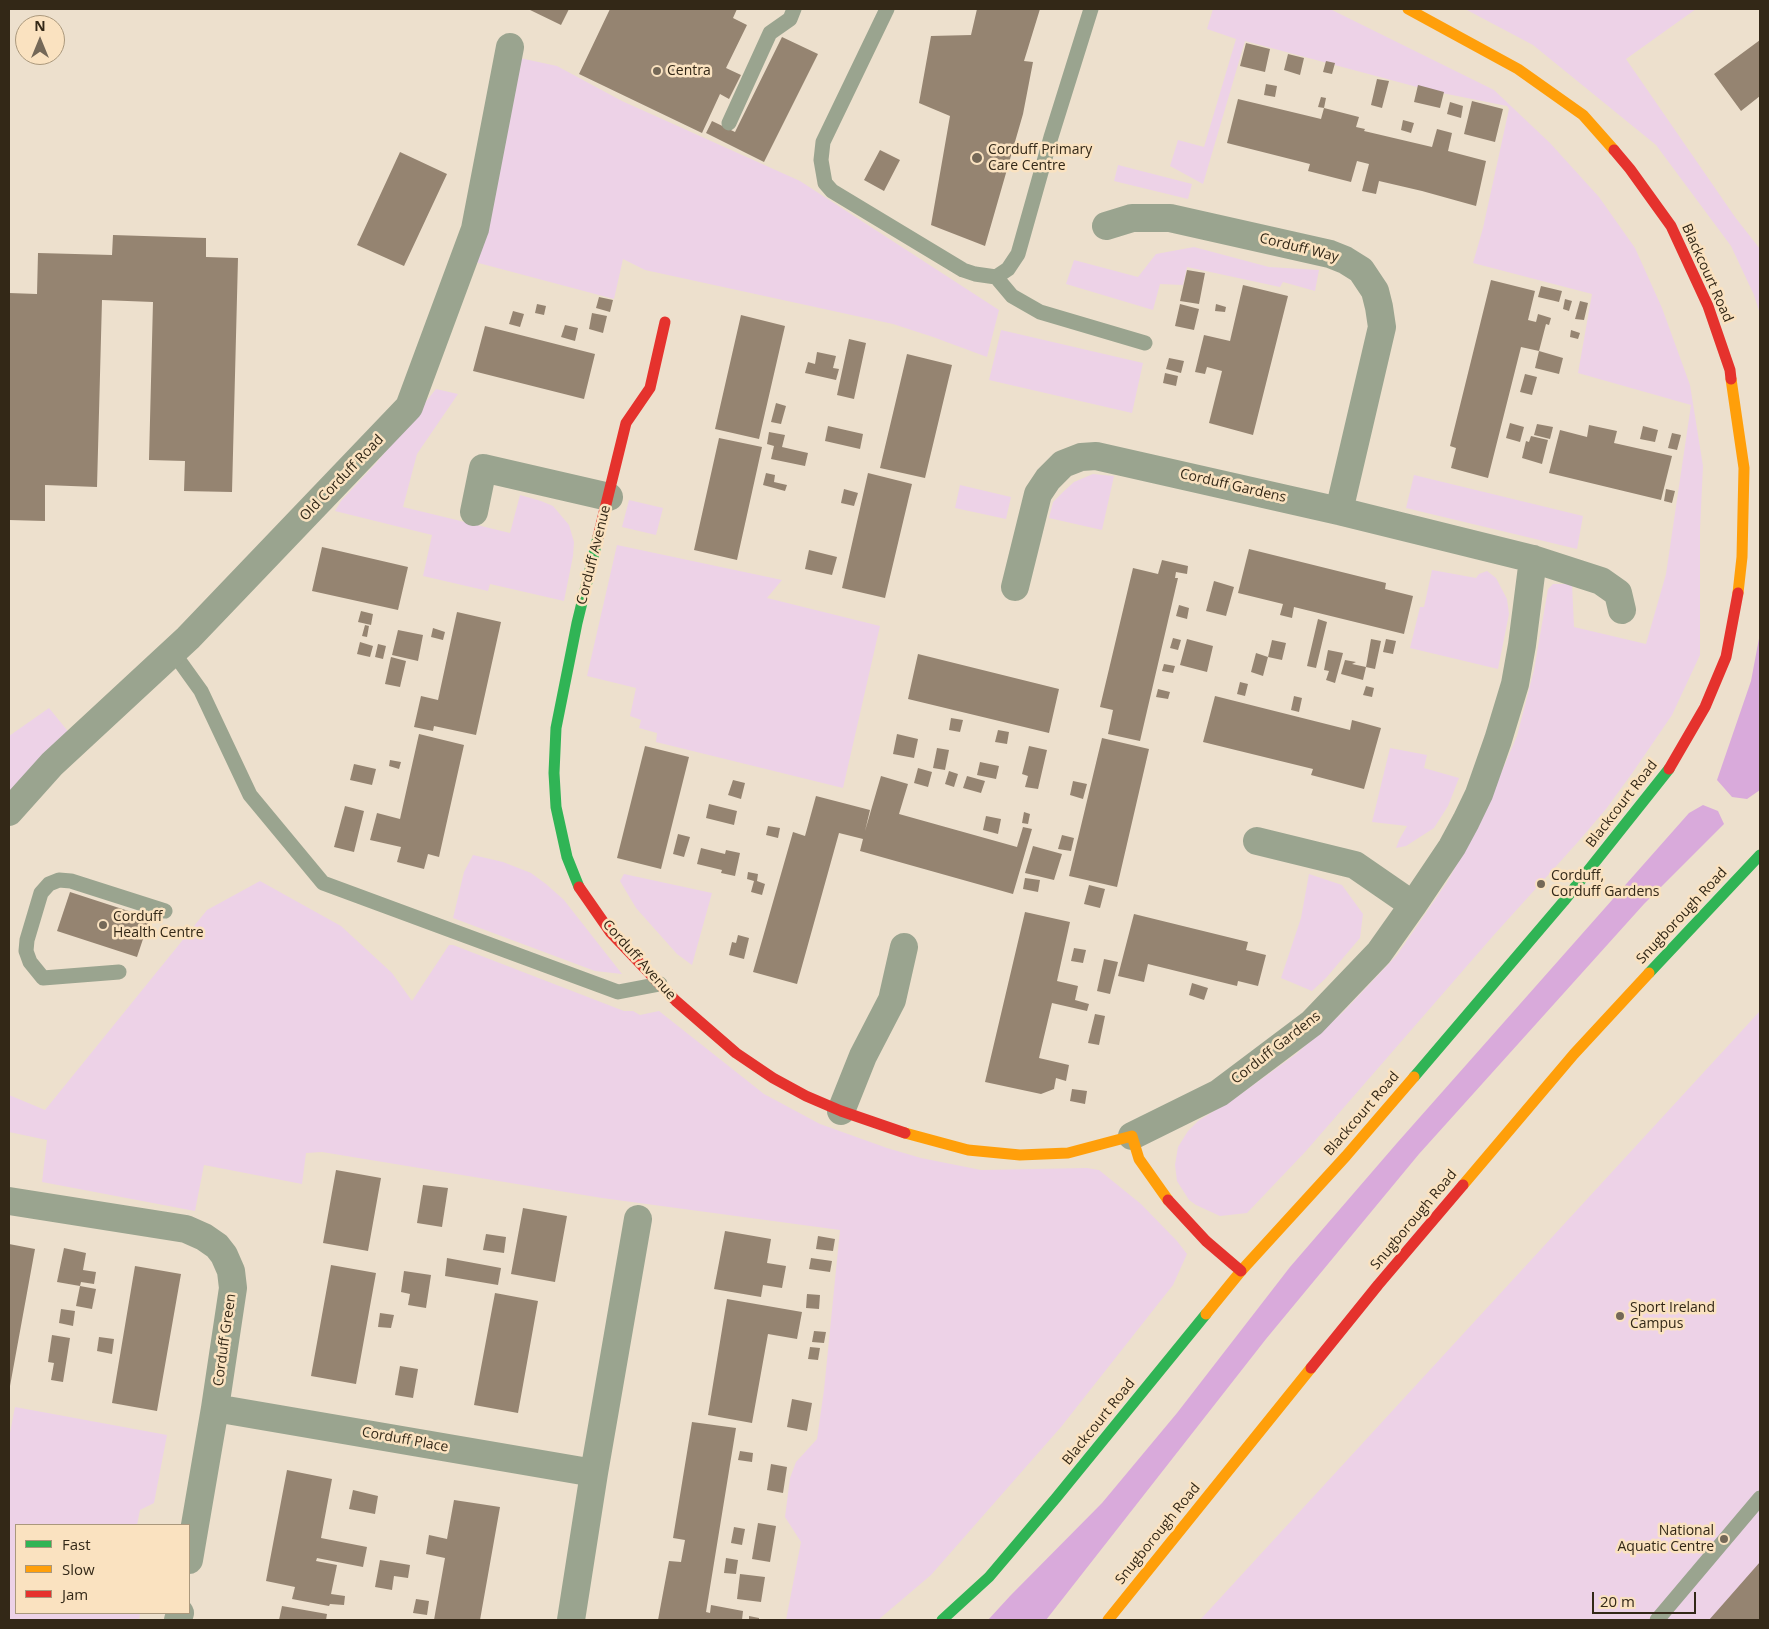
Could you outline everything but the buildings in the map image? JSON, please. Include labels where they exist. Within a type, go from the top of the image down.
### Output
[{"type":"street","name":"Blackcourt Road","points":[[942,1620],[989,1577],[1056,1498],[1240,1271],[1346,1156],[1564,902],[1673,763],[1704,707],[1726,657],[1738,594],[1752,467],[1730,370],[1715,323],[1700,287],[1670,226],[1630,169],[1583,115],[1518,69],[1408,9]]},
{"type":"street","name":"Old Corduff Road","points":[[9,812],[52,764],[208,617],[409,407],[475,228],[510,47]]},
{"type":"street","name":"Corduff Way","points":[[1106,226],[1132,218],[1170,218],[1330,254],[1345,260],[1361,270],[1375,291],[1382,327],[1339,511]]},
{"type":"street","name":"Corduff Avenue","points":[[664,322],[650,388],[626,423],[577,623],[556,728],[554,773],[556,807],[567,857],[581,891],[611,933],[684,1008],[736,1053],[773,1078],[806,1096],[841,1111],[914,1136],[968,1150],[1020,1155],[1068,1153],[1132,1136]]},
{"type":"street","name":"Corduff Gardens","points":[[1015,586],[1038,494],[1048,479],[1063,464],[1081,457],[1096,456],[1339,511],[1533,559],[1601,581],[1618,593],[1622,610]]},
{"type":"street","name":"Corduff Avenue","points":[[474,512],[483,468],[609,497]]},
{"type":"street","name":"Corduff Gardens","points":[[1132,1136],[1219,1093],[1312,1023],[1379,953],[1413,905],[1452,847],[1466,821],[1498,740],[1515,684],[1528,607],[1533,559]]},
{"type":"street","points":[[1257,840],[1355,865],[1413,905]]},
{"type":"street","name":"Snugborough Road","points":[[1108,1620],[1378,1285],[1574,1054],[1760,854]]},
{"type":"street","points":[[841,1111],[863,1056],[892,1000],[904,947]]},
{"type":"street","points":[[1132,1136],[1139,1160],[1173,1207],[1206,1241],[1240,1271]]},
{"type":"street","name":"Corduff Green","points":[[9,1201],[186,1229],[204,1237],[217,1246],[224,1255],[231,1271],[234,1288],[190,1554]]},
{"type":"street","points":[[571,1620],[594,1473],[638,1219]]},
{"type":"street","name":"Corduff Place","points":[[215,1408],[594,1473]]},
{"type":"lane","points":[[729,123],[770,33],[790,19],[794,9]]},
{"type":"lane","points":[[887,9],[822,142],[821,160],[825,183],[832,191],[963,270],[996,277],[1012,296],[1040,312],[1145,343]]},
{"type":"lane","points":[[996,277],[1008,269],[1018,254],[1051,137],[1091,9]]},
{"type":"lane","points":[[173,652],[201,690],[250,795],[323,883],[618,992],[660,984]]},
{"type":"lane","points":[[119,972],[43,978],[30,962],[26,951],[27,940],[41,893],[49,884],[59,880],[71,881],[166,911]]},
{"type":"lane","points":[[1657,1620],[1760,1498]]},
{"type":"shaded area","points":[[1213,9],[1330,9],[1494,90],[1550,143],[1599,197],[1635,248],[1662,308],[1690,385],[1703,466],[1700,529],[1700,655],[1672,715],[1606,809],[1306,1151],[1247,1213],[1220,1216],[1189,1200],[1177,1181],[1175,1165],[1178,1147],[1188,1131],[1198,1121],[1238,1096],[1296,1054],[1343,1012],[1397,955],[1447,882],[1479,824],[1517,736],[1534,670],[1548,589],[1553,584],[1572,584],[1574,627],[1646,644],[1666,574],[1691,405],[1578,373],[1592,294],[1473,263],[1483,228],[1509,109],[1507,106],[1432,91],[1245,41],[1203,184],[1170,166],[1178,140],[1204,147],[1236,39],[1207,29]]},
{"type":"shaded area","points":[[1465,9],[1696,9],[1626,59],[1735,217],[1760,249],[1760,314],[1754,295],[1731,246],[1656,145],[1533,45]]},
{"type":"shaded area","points":[[515,57],[557,66],[622,101],[800,181],[999,310],[987,357],[893,324],[645,270],[623,259],[614,299],[471,261]]},
{"type":"shaded area","points":[[1118,165],[1192,184],[1188,199],[1114,181]]},
{"type":"shaded area","points":[[1194,247],[1269,267],[1319,270],[1315,291],[1283,282],[1280,287],[1187,267],[1183,285],[1160,284],[1153,310],[1066,284],[1074,260],[1138,277],[1156,254]]},
{"type":"shaded area","points":[[1001,330],[1143,363],[1132,413],[989,380]]},
{"type":"shaded area","points":[[436,389],[458,394],[417,454],[403,507],[510,533],[520,495],[553,506],[569,525],[574,542],[564,601],[490,584],[488,591],[423,576],[432,535],[335,511],[341,501],[377,462]]},
{"type":"shaded area","points":[[1093,474],[1114,476],[1102,530],[1049,518],[1053,502],[1074,482]]},
{"type":"shaded area","points":[[1414,475],[1583,516],[1577,549],[1406,508]]},
{"type":"shaded area","points":[[960,485],[1011,497],[1006,519],[955,508]]},
{"type":"shaded area","points":[[629,500],[663,508],[656,535],[622,527]]},
{"type":"shaded area","points":[[617,545],[782,580],[767,598],[880,626],[843,788],[656,742],[657,733],[639,728],[641,720],[630,716],[636,688],[587,676]]},
{"type":"shaded area","points":[[1432,570],[1476,578],[1479,574],[1487,571],[1496,578],[1507,599],[1509,614],[1498,669],[1410,648],[1420,607],[1424,607]]},
{"type":"shaded area","points":[[1760,633],[1760,790],[1747,799],[1732,797],[1717,780],[1751,681]]},
{"type":"shaded area","points":[[49,708],[71,735],[9,801],[9,736]]},
{"type":"shaded area","points":[[1390,748],[1427,755],[1424,768],[1459,778],[1448,806],[1434,828],[1406,846],[1396,848],[1407,826],[1372,822]]},
{"type":"shaded area","points":[[1703,805],[1718,811],[1724,824],[1644,904],[1419,1154],[1266,1339],[1046,1620],[988,1620],[1102,1503],[1177,1413],[1290,1267],[1689,813]]},
{"type":"shaded area","points":[[473,855],[503,862],[531,873],[546,884],[564,900],[622,974],[595,971],[453,918],[464,872]]},
{"type":"shaded area","points":[[624,874],[712,893],[692,965],[677,954],[636,908],[620,881]]},
{"type":"shaded area","points":[[1309,874],[1342,885],[1363,914],[1360,938],[1326,978],[1312,991],[1281,978],[1301,918]]},
{"type":"shaded area","points":[[260,881],[341,926],[392,973],[412,1001],[449,945],[453,945],[624,1011],[633,1011],[640,1015],[659,1011],[764,1094],[820,1124],[921,1158],[981,1170],[1087,1168],[1099,1170],[1141,1204],[1187,1254],[1173,1285],[1061,1427],[931,1575],[878,1620],[786,1620],[801,1542],[785,1517],[790,1478],[796,1462],[817,1439],[824,1390],[840,1230],[602,1198],[322,1152],[306,1153],[302,1184],[204,1165],[195,1211],[42,1182],[47,1140],[9,1132],[9,1095],[45,1110],[207,910]]},
{"type":"shaded area","name":"Sport Ireland Campus","points":[[1760,1011],[1760,1620],[1200,1620]]},
{"type":"shaded area","points":[[15,1407],[167,1435],[154,1503],[140,1510],[137,1524],[15,1524],[15,1614],[140,1614],[139,1620],[9,1620],[9,1438]]},
{"type":"traffic: fast","points":[[579,887],[567,857],[556,807],[554,773],[556,728],[577,623],[598,537]]},
{"type":"traffic: fast","points":[[1414,1077],[1564,901],[1669,769]]},
{"type":"traffic: fast","points":[[1649,973],[1760,855]]},
{"type":"traffic: fast","points":[[942,1620],[989,1577],[1206,1314]]},
{"type":"traffic: slow","points":[[1408,9],[1518,69],[1583,115],[1614,150]]},
{"type":"traffic: slow","points":[[1731,379],[1744,468],[1742,557],[1738,593]]},
{"type":"traffic: slow","points":[[1463,1185],[1574,1054],[1649,973]]},
{"type":"traffic: slow","points":[[1206,1314],[1241,1271],[1346,1156],[1414,1077]]},
{"type":"traffic: slow","points":[[905,1133],[968,1150],[1020,1155],[1068,1153],[1132,1136],[1139,1159],[1168,1200]]},
{"type":"traffic: slow","points":[[1108,1620],[1311,1368]]},
{"type":"traffic: jam","points":[[1614,150],[1671,226],[1708,306],[1730,370],[1731,379]]},
{"type":"traffic: jam","points":[[598,537],[626,423],[650,388],[665,322]]},
{"type":"traffic: jam","points":[[1669,769],[1705,707],[1726,657],[1738,593]]},
{"type":"traffic: jam","points":[[579,887],[611,933],[676,1001],[736,1053],[773,1078],[806,1096],[841,1111],[905,1133]]},
{"type":"traffic: jam","points":[[1311,1368],[1463,1185]]},
{"type":"traffic: jam","points":[[1168,1200],[1206,1241],[1241,1271]]},
{"type":"place","name":"Centra","points":[[657,71]]},
{"type":"place","name":"Corduff Primary Care Centre","points":[[977,158]]},
{"type":"place","name":"Corduff, Corduff Gardens","points":[[1541,884]]},
{"type":"place","name":"Corduff Health Centre","points":[[103,925]]},
{"type":"place","name":"Sport Ireland Campus","points":[[1620,1316]]},
{"type":"place","name":"National Aquatic Centre","points":[[1724,1539]]}]
